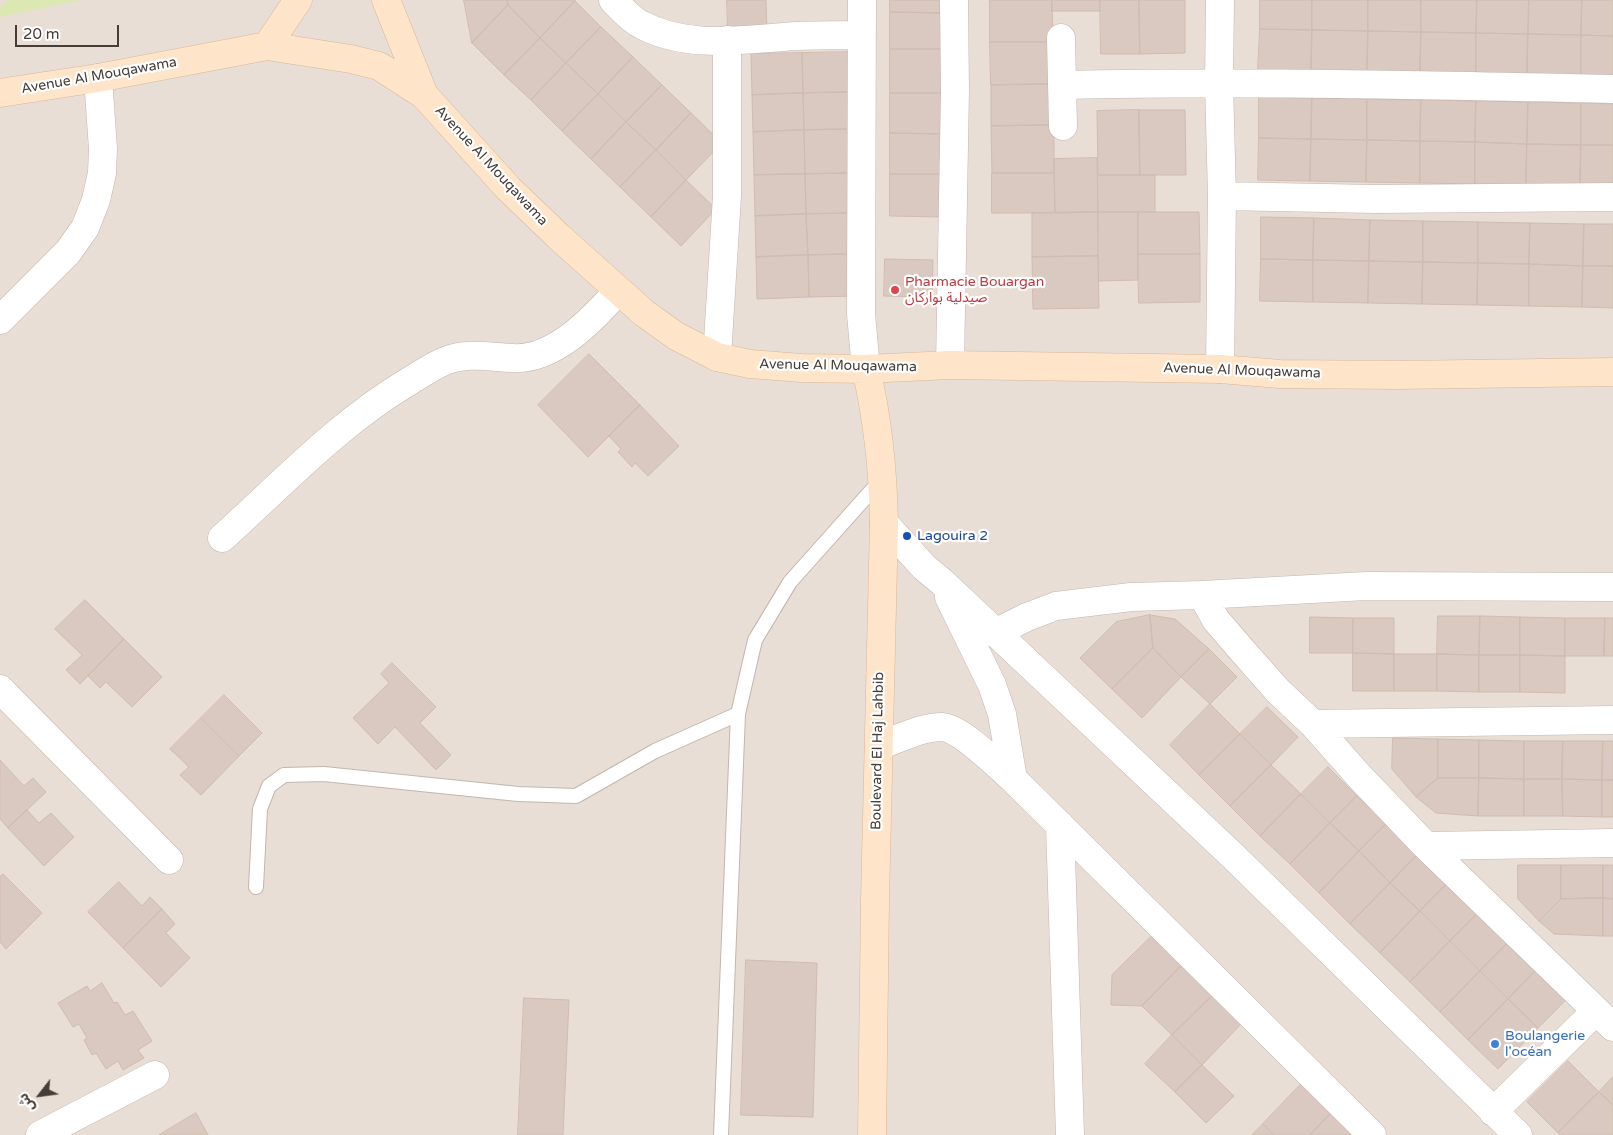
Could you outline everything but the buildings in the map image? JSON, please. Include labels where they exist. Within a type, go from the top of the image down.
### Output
[{"type":"street","points":[[268,46],[298,0]]},
{"type":"street","points":[[386,0],[424,95]]},
{"type":"street","points":[[613,0],[639,24],[668,36],[688,40],[862,35]]},
{"type":"street","points":[[862,0],[860,314],[866,369]]},
{"type":"street","points":[[950,365],[955,90],[954,0]]},
{"type":"street","points":[[1220,0],[1219,84],[1222,196],[1220,369]]},
{"type":"street","points":[[1061,38],[1063,126]]},
{"type":"street","points":[[717,357],[727,196],[727,40]]},
{"type":"street","name":"Avenue Al Mouqawama","points":[[0,93],[98,78],[268,46],[342,57],[379,66],[424,95],[508,188],[618,291],[676,336],[717,357],[750,364],[802,368],[866,369],[950,365],[1220,369],[1280,374],[1396,375],[1613,372]]},
{"type":"street","points":[[0,320],[68,252],[85,228],[96,200],[102,173],[103,149],[98,78]]},
{"type":"street","points":[[1062,85],[1219,84],[1613,89]]},
{"type":"street","points":[[1222,196],[1375,199],[1613,197]]},
{"type":"street","points":[[222,538],[339,432],[380,398],[446,360],[484,355],[514,359],[532,357],[571,337],[591,321],[618,291]]},
{"type":"street","name":"Boulevard El Haj Lahbib","points":[[866,369],[874,400],[883,478],[884,524],[875,901],[872,1135]]},
{"type":"street","points":[[884,524],[924,567],[1234,857],[1518,1135]]},
{"type":"street","points":[[942,582],[992,685],[1002,714],[1013,779]]},
{"type":"street","points":[[995,633],[1027,617],[1056,606],[1131,597],[1366,586],[1613,587]]},
{"type":"street","points":[[1202,595],[1216,620],[1278,691],[1313,724],[1359,776],[1426,846],[1605,1019],[1493,1112]]},
{"type":"street","points":[[0,689],[169,860]]},
{"type":"street","points":[[1313,724],[1613,720]]},
{"type":"street","points":[[879,746],[922,731],[943,727],[955,732],[981,751],[1060,825],[1372,1135]]},
{"type":"street","points":[[1060,825],[1070,1135]]},
{"type":"street","points":[[1426,846],[1613,843]]},
{"type":"street","points":[[40,1135],[155,1075]]},
{"type":"lane","points":[[721,1135],[738,714],[755,640],[790,582],[883,478]]},
{"type":"lane","points":[[256,887],[260,809],[269,786],[284,775],[324,774],[518,794],[576,796],[655,750],[738,714]]},
{"type":"shaded area","points":[[0,0],[1613,0],[1613,1135],[0,1135]]},
{"type":"green space","points":[[8,0],[81,0],[0,17],[0,7]]},
{"type":"place","name":"Pharmacie Bouargan صيدلية بواركان","points":[[895,290]]},
{"type":"place","name":"Lagouira 2","points":[[907,536]]},
{"type":"place","name":"Boulangerie l'océan","points":[[1495,1044]]}]
